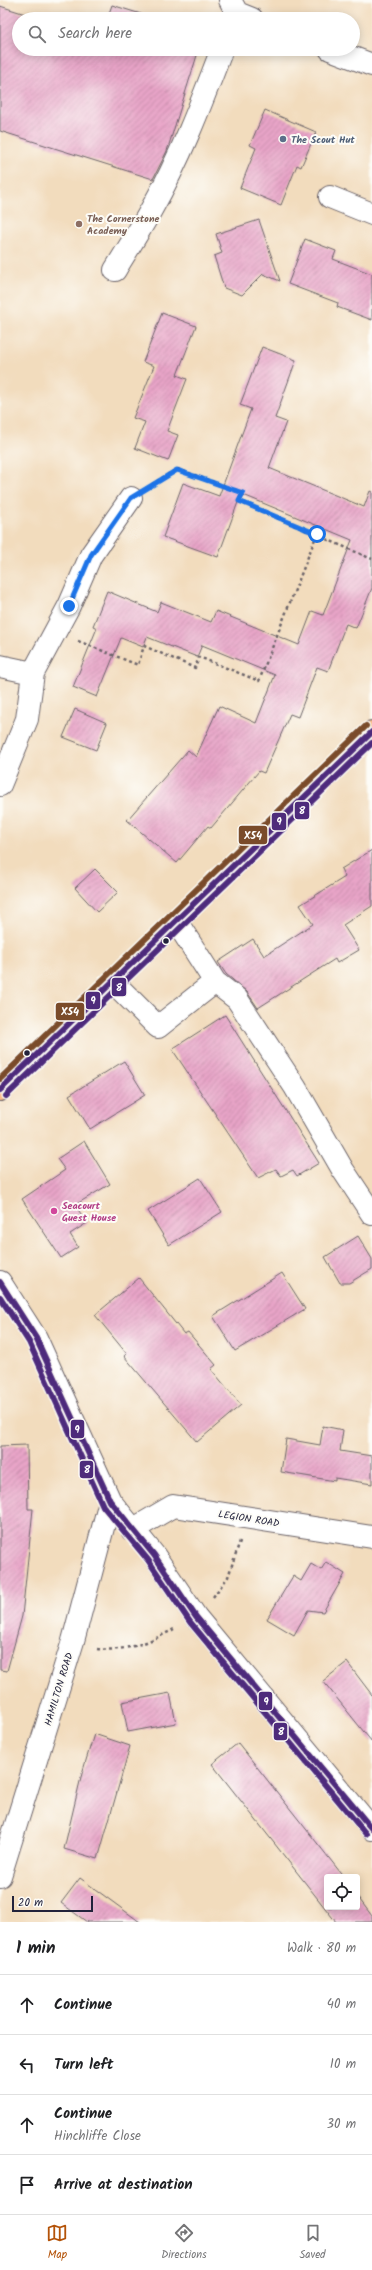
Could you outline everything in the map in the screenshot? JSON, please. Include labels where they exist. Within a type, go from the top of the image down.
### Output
[{"type":"main road","points":[[0,1090],[372,732]]},
{"type":"street","points":[[115,270],[165,183],[193,124],[219,56]]},
{"type":"street","points":[[348,56],[372,65]]},
{"type":"street","points":[[330,197],[372,214]]},
{"type":"street","points":[[0,785],[27,719],[33,673],[69,606],[91,555],[131,498]]},
{"type":"street","points":[[0,666],[33,673]]},
{"type":"street","points":[[176,921],[215,982],[237,999],[295,1087],[343,1170],[372,1214]]},
{"type":"street","points":[[113,982],[158,1027],[215,982]]},
{"type":"street","points":[[0,1282],[36,1338],[110,1500],[132,1530],[154,1555],[196,1617],[372,1828]]},
{"type":"street","name":"HAMILTON ROAD","points":[[0,1876],[73,1641],[110,1500]]},
{"type":"street","name":"LEGION ROAD","points":[[132,1530],[172,1506],[372,1537]]},
{"type":"path","points":[[131,498],[177,470],[243,493],[239,501],[372,559]]},
{"type":"path","points":[[55,632],[138,665],[144,646],[195,668],[199,657],[258,681],[317,534]]},
{"type":"building","points":[[112,5],[134,12],[110,12]]},
{"type":"building","points":[[0,6],[19,12],[12,12],[12,56],[197,56],[167,151],[153,179],[0,131]]},
{"type":"building","points":[[265,110],[316,132],[301,167],[297,165],[281,205],[240,188],[256,148],[250,145]]},
{"type":"building","points":[[259,220],[280,281],[263,274],[242,295],[224,288],[214,256],[222,253],[216,234]]},
{"type":"building","points":[[305,239],[336,251],[333,259],[372,274],[372,320],[337,307],[338,303],[288,284]]},
{"type":"building","points":[[162,313],[196,326],[177,375],[187,379],[167,431],[178,435],[168,461],[135,448],[145,422],[133,418],[154,366],[143,362]]},
{"type":"building","points":[[262,347],[296,360],[275,418],[286,422],[269,468],[364,507],[370,491],[372,492],[372,588],[356,628],[346,624],[328,671],[317,667],[298,717],[290,714],[264,773],[259,771],[211,828],[208,826],[177,863],[127,820],[188,750],[196,757],[219,706],[256,723],[275,675],[202,645],[197,657],[147,637],[143,647],[121,638],[97,697],[73,687],[97,628],[93,626],[107,591],[157,612],[161,602],[211,622],[216,611],[299,645],[312,611],[323,615],[352,540],[241,494],[218,557],[163,537],[183,483],[219,496],[251,409],[240,405]]},
{"type":"building","points":[[75,709],[107,723],[96,750],[63,737]]},
{"type":"building","points":[[372,850],[372,906],[343,925],[359,950],[337,963],[335,959],[258,1008],[247,992],[226,974],[218,962],[253,939],[264,956],[313,924],[300,905],[345,877],[341,869]]},
{"type":"building","points":[[95,869],[118,892],[97,912],[75,888]]},
{"type":"building","points":[[225,1015],[319,1163],[297,1176],[293,1170],[281,1176],[276,1169],[258,1178],[172,1049]]},
{"type":"building","points":[[124,1061],[145,1095],[90,1129],[69,1095]]},
{"type":"building","points":[[84,1141],[110,1184],[75,1205],[87,1223],[70,1234],[78,1247],[61,1258],[22,1199],[65,1170],[57,1159]]},
{"type":"building","points":[[200,1178],[222,1212],[169,1245],[148,1211]]},
{"type":"building","points":[[358,1236],[372,1259],[372,1269],[349,1283],[340,1283],[325,1257]]},
{"type":"building","points":[[282,1273],[305,1309],[235,1351],[213,1316]]},
{"type":"building","points":[[139,1278],[184,1334],[188,1332],[216,1365],[211,1369],[241,1405],[197,1442],[124,1356],[127,1354],[95,1315]]},
{"type":"building","points":[[323,1426],[343,1430],[340,1451],[372,1456],[372,1484],[335,1478],[335,1481],[281,1472],[286,1439],[320,1445]]},
{"type":"building","points":[[27,1445],[28,1509],[33,1509],[22,1616],[7,1671],[0,1670],[0,1446]]},
{"type":"building","points":[[326,1562],[345,1574],[323,1612],[308,1610],[294,1635],[267,1619],[293,1576],[301,1581],[311,1564],[321,1570]]},
{"type":"building","points":[[347,1662],[372,1695],[372,1742],[323,1681]]},
{"type":"building","points":[[170,1693],[176,1723],[128,1732],[122,1702]]},
{"type":"building","points":[[94,1734],[130,1746],[98,1859],[64,1849],[81,1777]]},
{"type":"building","points":[[238,1743],[342,1874],[324,1874],[324,1907],[212,1764]]},
{"type":"building","points":[[80,1878],[140,1922],[87,1922],[61,1903]]},
{"type":"building","points":[[360,1900],[372,1916],[372,1922],[336,1922],[327,1910],[360,1910]]},
{"type":"transit line","name":"X54","points":[[0,1079],[366,726]]},
{"type":"transit line","name":"9","points":[[0,1090],[372,732]]},
{"type":"transit line","name":"8","points":[[6,1096],[372,743]]},
{"type":"transit line","name":"9","points":[[0,1282],[36,1338],[110,1501],[154,1555],[196,1617],[372,1829]]},
{"type":"transit line","name":"8","points":[[0,1297],[29,1342],[103,1506],[148,1560],[190,1622],[366,1834]]},
{"type":"place","name":"The Scout Hut","points":[[283,139]]},
{"type":"place","name":"The Cornerstone Academy","points":[[79,224]]},
{"type":"place","name":"Seacourt Guest House","points":[[54,1211]]},
{"type":"route","points":[[69,606],[91,555],[131,498],[177,470],[243,493],[239,501],[317,534]]}]
